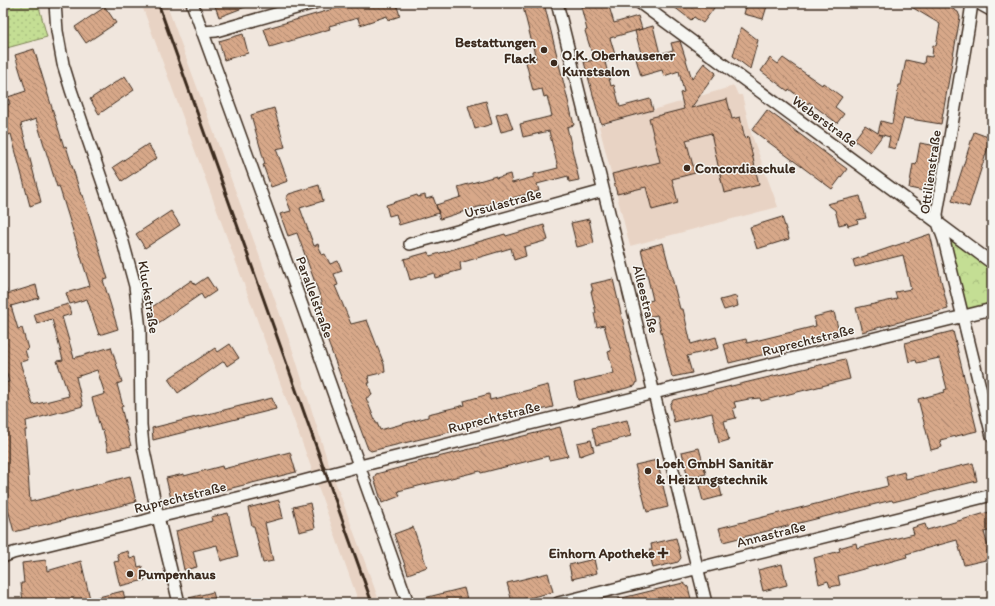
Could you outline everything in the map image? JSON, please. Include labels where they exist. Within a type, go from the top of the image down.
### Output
[{"type":"main road","points":[[983,3],[992,8]]},
{"type":"street","name":"Kluckstraße","points":[[55,3],[57,31],[63,64],[87,139],[123,242],[134,286],[140,330],[141,426],[143,446],[179,603]]},
{"type":"street","name":"Parallelstraße","points":[[192,3],[360,466],[408,603]]},
{"type":"street","points":[[202,32],[216,31],[314,3]]},
{"type":"street","name":"Alleestraße","points":[[557,3],[706,603]]},
{"type":"street","name":"Weberstraße","points":[[640,3],[992,263]]},
{"type":"street","name":"Ottilienstraße","points":[[972,3],[938,208],[938,223],[944,240],[992,436]]},
{"type":"street","name":"Ursulastraße","points":[[410,244],[604,191]]},
{"type":"street","name":"Ruprechtstraße","points":[[3,557],[13,553],[144,521],[158,516],[261,493],[360,466],[992,309]]},
{"type":"street","name":"Annastraße","points":[[558,603],[992,495]]},
{"type":"shaded area","points":[[141,3],[166,3],[258,252],[295,357],[327,459],[380,603],[359,603],[311,467]]},
{"type":"shaded area","name":"Concordiaschule","points":[[734,86],[738,95],[742,95],[751,133],[778,207],[630,246],[599,126]]},
{"type":"green space","points":[[3,3],[38,3],[47,37],[3,49]]},
{"type":"green space","points":[[938,223],[992,263],[992,309],[962,316]]},
{"type":"building","points":[[214,3],[253,3],[253,4],[219,17]]},
{"type":"building","points":[[354,3],[396,3],[400,16],[388,20],[387,16],[360,25],[358,18],[329,26],[330,29],[270,47],[264,29]]},
{"type":"building","points":[[522,3],[544,3],[574,125],[567,127],[579,180],[569,182],[568,176],[537,184],[539,191],[478,207],[440,219],[436,205],[461,197],[458,187],[496,176],[496,178],[510,174],[512,183],[534,177],[534,174],[558,168],[549,131],[523,137],[520,124],[552,116],[547,96],[544,97],[542,89],[533,91],[526,62],[536,59]]},
{"type":"building","points":[[580,3],[608,3],[614,23],[638,16],[642,29],[610,38],[616,58],[605,62],[611,86],[614,85],[620,107],[650,99],[653,110],[601,124],[584,62],[594,60],[585,31],[587,30]]},
{"type":"building","points":[[669,3],[706,3],[714,8],[703,23],[694,17],[691,20]]},
{"type":"building","points":[[747,3],[768,3],[763,19],[744,14]]},
{"type":"building","points":[[905,3],[942,3],[958,12],[960,17],[941,124],[904,118],[895,149],[888,147],[890,137],[879,134],[882,136],[870,152],[854,140],[865,125],[878,133],[881,121],[892,124],[899,85],[901,85],[906,60],[924,64],[925,56],[932,57],[933,45],[936,46],[940,24]]},
{"type":"building","points":[[105,7],[116,23],[86,43],[75,27]]},
{"type":"building","points":[[653,26],[660,54],[673,50],[671,43],[680,41],[692,79],[704,63],[716,73],[691,108],[727,99],[732,119],[740,117],[745,139],[748,136],[759,185],[724,193],[711,133],[686,140],[695,173],[672,179],[678,203],[652,210],[646,187],[617,194],[612,174],[660,162],[649,118],[684,109],[680,93],[684,92],[679,71],[664,76],[662,70],[641,76],[635,55],[641,53],[635,31]]},
{"type":"building","points":[[741,27],[758,40],[750,69],[733,56]]},
{"type":"building","points":[[243,34],[248,53],[224,60],[219,41]]},
{"type":"building","points":[[34,49],[64,147],[66,146],[81,195],[83,195],[108,279],[103,280],[118,329],[99,335],[87,299],[70,304],[66,293],[90,286],[59,186],[57,187],[36,119],[21,124],[41,202],[30,206],[11,134],[6,136],[3,124],[3,106],[10,104],[8,97],[26,91],[15,55]]},
{"type":"building","points":[[770,58],[778,64],[783,58],[822,85],[823,83],[842,97],[835,107],[844,114],[837,123],[809,102],[808,104],[789,89],[788,91],[761,71]]},
{"type":"building","points":[[125,76],[134,90],[99,114],[90,99]]},
{"type":"building","points":[[486,101],[492,124],[475,129],[468,106]]},
{"type":"building","points":[[274,108],[285,147],[276,149],[288,181],[271,187],[263,165],[265,164],[251,115]]},
{"type":"building","points":[[767,110],[847,169],[832,189],[752,130]]},
{"type":"building","points":[[507,112],[513,129],[501,132],[496,115]]},
{"type":"building","points":[[974,132],[991,138],[969,207],[952,201]]},
{"type":"building","points":[[920,143],[937,146],[929,192],[909,188],[913,164],[916,165]]},
{"type":"building","points":[[148,144],[157,158],[122,181],[113,167]]},
{"type":"building","points":[[319,185],[323,201],[300,208],[314,246],[318,244],[322,255],[325,254],[330,264],[338,261],[342,271],[334,274],[338,285],[335,286],[351,324],[367,320],[384,364],[385,372],[368,376],[370,383],[368,383],[372,395],[366,398],[380,430],[428,417],[428,414],[465,405],[464,401],[489,394],[490,400],[548,385],[553,407],[371,451],[368,449],[316,310],[324,307],[297,233],[288,236],[280,214],[291,211],[286,198],[289,194]]},
{"type":"building","points":[[417,195],[418,197],[425,195],[426,199],[433,197],[439,213],[399,225],[396,214],[389,216],[386,205]]},
{"type":"building","points":[[860,196],[866,218],[857,220],[858,223],[848,226],[847,223],[839,225],[835,210],[827,204]]},
{"type":"building","points":[[171,211],[180,225],[145,248],[136,234]]},
{"type":"building","points":[[782,217],[789,239],[757,249],[750,227]]},
{"type":"building","points":[[589,219],[594,243],[577,247],[571,223]]},
{"type":"building","points":[[544,225],[548,240],[524,247],[526,256],[514,260],[511,248],[460,263],[461,270],[450,274],[435,278],[434,273],[410,280],[404,259],[429,252],[430,256],[505,234],[506,236]]},
{"type":"building","points":[[930,234],[948,309],[862,332],[856,308],[897,299],[895,292],[911,289],[903,255],[855,267],[853,260]]},
{"type":"building","points":[[663,243],[680,309],[683,309],[691,344],[716,337],[719,348],[687,356],[692,373],[672,377],[657,315],[648,317],[645,302],[653,300],[641,249]]},
{"type":"building","points":[[207,277],[216,291],[204,299],[201,294],[154,326],[152,307],[192,280],[195,285]]},
{"type":"building","points":[[613,279],[637,382],[635,386],[578,400],[574,383],[614,373],[608,352],[611,351],[604,325],[597,327],[594,313],[596,313],[591,291],[593,291],[591,284]]},
{"type":"building","points":[[36,285],[39,298],[11,306],[18,329],[22,328],[28,349],[25,350],[28,360],[20,362],[33,405],[69,396],[57,361],[63,360],[52,319],[37,324],[34,314],[68,304],[71,314],[62,317],[74,358],[111,347],[122,382],[117,384],[131,446],[108,451],[103,430],[101,431],[92,398],[105,394],[97,370],[76,377],[83,406],[26,421],[27,430],[25,430],[30,502],[130,476],[136,502],[14,532],[8,509],[3,437],[3,413],[8,412],[3,394],[3,383],[9,382],[3,361],[3,289],[6,289],[7,294]]},
{"type":"building","points":[[736,296],[738,306],[724,310],[720,300]]},
{"type":"building","points":[[834,312],[840,336],[729,363],[724,344],[746,339],[747,343],[816,326],[814,317]]},
{"type":"building","points":[[953,331],[977,431],[940,440],[942,447],[931,450],[918,399],[945,392],[944,390],[947,389],[939,358],[917,363],[916,360],[909,362],[905,343]]},
{"type":"building","points":[[230,344],[239,358],[227,366],[224,361],[178,393],[168,379],[215,348],[218,352]]},
{"type":"building","points":[[845,359],[850,379],[761,401],[760,398],[734,402],[736,408],[733,408],[736,418],[724,421],[729,440],[719,443],[712,413],[674,422],[670,405],[673,400]]},
{"type":"building","points":[[272,398],[276,409],[153,440],[152,428]]},
{"type":"building","points":[[627,420],[631,436],[596,445],[592,428]]},
{"type":"building","points":[[560,427],[568,456],[549,460],[548,456],[481,473],[480,471],[398,491],[400,496],[382,503],[374,478],[376,474],[406,466],[405,465]]},
{"type":"building","points":[[591,440],[594,451],[580,456],[577,443]]},
{"type":"building","points":[[699,448],[706,474],[688,478],[682,452]]},
{"type":"building","points":[[290,452],[296,472],[172,503],[166,478],[184,474],[184,476],[222,466],[223,469]]},
{"type":"building","points":[[657,460],[668,507],[647,512],[635,465]]},
{"type":"building","points":[[973,463],[977,481],[893,502],[892,500],[723,542],[719,528],[888,486],[886,477],[904,472],[906,479]]},
{"type":"building","points":[[717,477],[722,496],[703,501],[698,482]]},
{"type":"building","points":[[279,500],[283,518],[265,523],[273,561],[263,563],[248,508]]},
{"type":"building","points":[[310,503],[315,528],[299,532],[293,507]]},
{"type":"building","points":[[989,512],[992,522],[992,530],[984,532],[990,559],[964,565],[957,540],[906,554],[907,557],[838,576],[840,585],[830,587],[828,581],[819,584],[814,558],[840,551],[839,548],[856,543],[857,548],[914,534],[912,528],[925,524],[927,530]]},
{"type":"building","points":[[228,513],[238,556],[221,561],[217,545],[193,551],[197,567],[184,570],[176,531],[212,521],[211,517]]},
{"type":"building","points":[[413,527],[427,567],[408,574],[394,534]]},
{"type":"building","points":[[676,538],[681,558],[678,562],[653,568],[649,550],[652,550],[651,544]]},
{"type":"building","name":"Pumpenhaus","points":[[128,551],[130,559],[136,557],[138,567],[142,566],[145,580],[120,586],[114,562],[119,561],[117,554]]},
{"type":"building","points":[[594,559],[597,573],[572,579],[569,565]]},
{"type":"building","points":[[46,560],[47,571],[81,561],[90,599],[123,591],[126,603],[23,603],[21,583],[24,583],[22,563]]},
{"type":"building","points":[[782,564],[787,585],[763,591],[758,570]]},
{"type":"building","points":[[548,573],[553,592],[512,602],[507,583]]},
{"type":"building","points":[[683,583],[688,587],[692,603],[619,603],[618,599]]},
{"type":"building","points":[[464,588],[468,603],[420,603],[420,599]]},
{"type":"building","points":[[213,592],[216,603],[186,603],[185,599]]},
{"type":"railway","points":[[158,3],[372,603]]},
{"type":"place","name":"Bestattungen Flack","points":[[544,50]]},
{"type":"place","name":"O.K. Oberhausener Kunstsalon","points":[[554,63]]},
{"type":"place","name":"Concordiaschule","points":[[687,168]]},
{"type":"place","name":"Loeh GmbH Sanitär & Heizungstechnik","points":[[648,471]]},
{"type":"place","name":"Einhorn Apotheke","points":[[663,553]]},
{"type":"place","name":"Pumpenhaus","points":[[130,574]]}]
